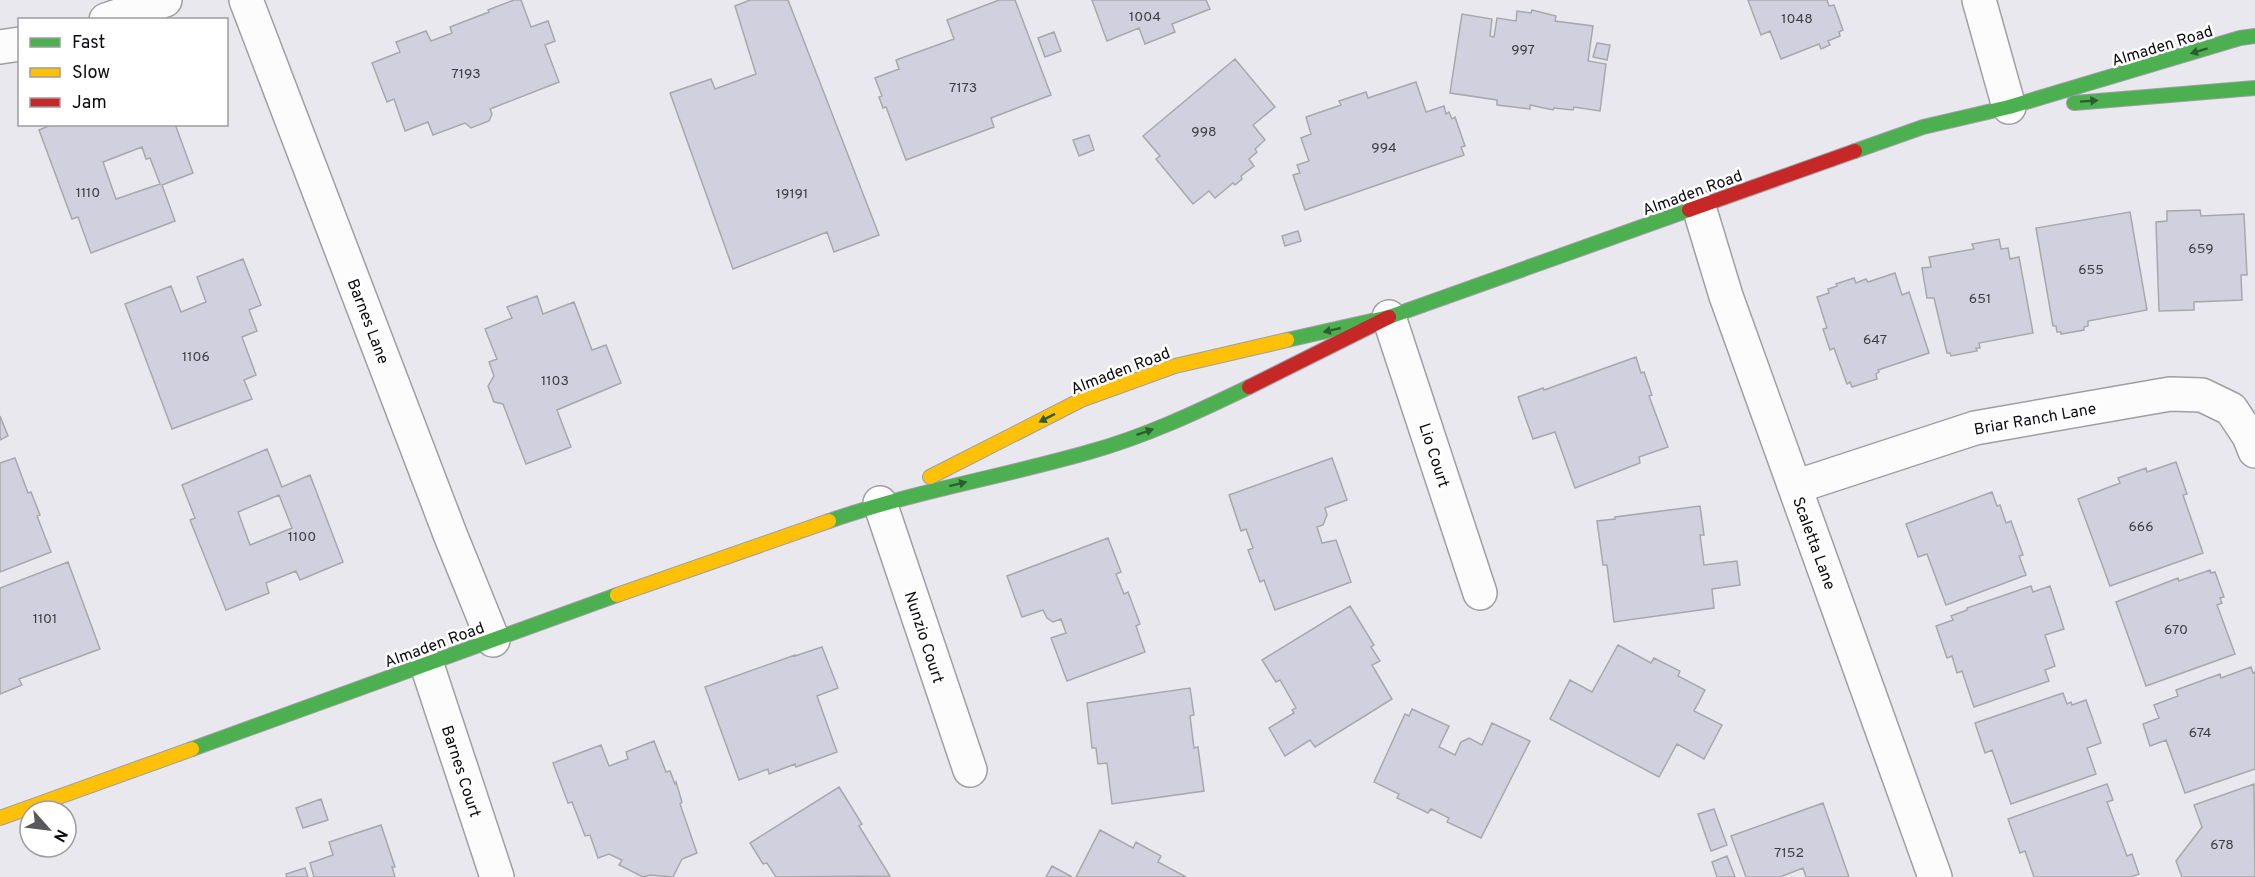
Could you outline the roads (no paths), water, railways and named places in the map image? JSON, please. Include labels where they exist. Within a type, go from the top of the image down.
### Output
[{"type":"street","points":[[112,18],[165,0]]},
{"type":"street","name":"Barnes Lane","points":[[246,0],[450,534],[494,640]]},
{"type":"street","points":[[1978,0],[2009,107]]},
{"type":"street","name":"Almaden Road","points":[[880,503],[1082,400],[1175,366],[1389,317],[1923,127],[2009,107],[2240,38],[2255,36]]},
{"type":"street","points":[[0,47],[18,44]]},
{"type":"street","name":"Almaden Road","points":[[2009,107],[2255,88]]},
{"type":"street","name":"Scaletta Lane","points":[[1700,207],[1726,296],[1935,877]]},
{"type":"street","name":"Almaden Road","points":[[0,818],[880,503],[1090,452],[1188,417],[1389,317]]},
{"type":"street","name":"Lio Court","points":[[1389,317],[1480,593]]},
{"type":"street","name":"Briar Ranch Lane","points":[[1795,487],[1975,428],[2170,394],[2202,395],[2231,409],[2249,436],[2255,451]]},
{"type":"street","name":"Nunzio Court","points":[[880,503],[970,771]]},
{"type":"street","name":"Barnes Court","points":[[427,665],[497,877]]}]
